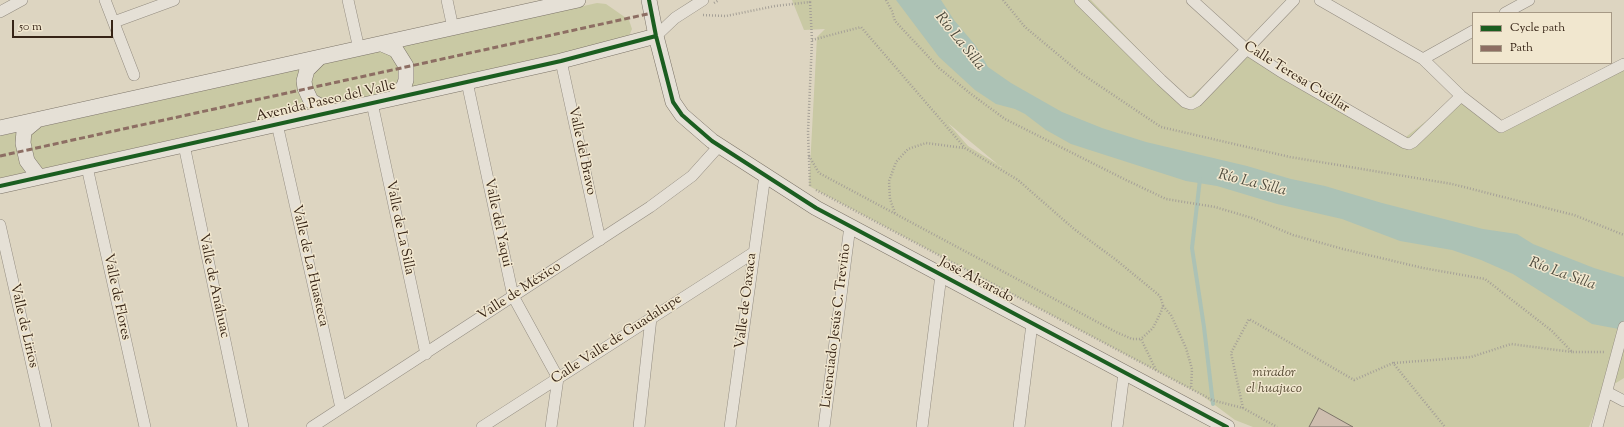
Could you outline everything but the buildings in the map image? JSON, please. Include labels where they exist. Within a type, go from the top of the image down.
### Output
[{"type":"street","points":[[0,12],[22,0]]},
{"type":"street","points":[[105,0],[134,75]]},
{"type":"street","points":[[114,22],[174,0]]},
{"type":"street","points":[[348,0],[358,49]]},
{"type":"street","points":[[447,0],[453,28]]},
{"type":"street","points":[[0,128],[453,28],[548,3],[578,0]]},
{"type":"street","name":"José Alvarado","points":[[649,0],[656,36],[671,95],[676,108],[692,126],[719,146],[816,208],[1124,373],[1212,423],[1227,427]]},
{"type":"street","points":[[656,36],[675,18],[703,0]]},
{"type":"street","points":[[1080,0],[1161,80],[1185,102],[1191,104],[1197,101],[1294,0]]},
{"type":"street","name":"Calle Teresa Cuéllar","points":[[1192,0],[1246,49],[1362,119],[1409,144],[1461,96]]},
{"type":"street","points":[[1320,0],[1423,59],[1461,96],[1499,126],[1503,127],[1624,64]]},
{"type":"street","points":[[1507,12],[1529,0]]},
{"type":"street","points":[[1423,59],[1472,32]]},
{"type":"street","name":"Avenida Paseo del Valle","points":[[0,186],[561,61],[656,36]]},
{"type":"street","points":[[382,44],[396,50],[406,66],[406,80],[394,98]]},
{"type":"street","points":[[319,58],[307,70],[304,81],[305,88],[311,101],[331,112]]},
{"type":"street","name":"Valle del Bravo","points":[[561,61],[600,240]]},
{"type":"street","name":"Valle del Yaqui","points":[[467,82],[513,296],[558,378]]},
{"type":"street","name":"Valle de La Silla","points":[[372,103],[426,354]]},
{"type":"street","points":[[36,120],[24,131],[23,143],[27,161],[39,177]]},
{"type":"street","name":"Valle de La Huasteca","points":[[277,124],[341,408]]},
{"type":"street","name":"Valle de Anáhuac","points":[[184,145],[243,427]]},
{"type":"street","name":"Valle de México","points":[[312,427],[650,207],[692,176],[719,146]]},
{"type":"street","name":"Valle de Flores","points":[[87,167],[145,427]]},
{"type":"street","name":"Valle de Oaxaca","points":[[730,427],[765,175]]},
{"type":"street","name":"Valle de Lirios","points":[[0,225],[46,427]]},
{"type":"street","name":"Licenciado Jesús C. Treviño","points":[[824,427],[850,226]]},
{"type":"street","name":"Calle Valle de Guadalupe","points":[[482,427],[753,253]]},
{"type":"street","points":[[922,427],[941,275]]},
{"type":"street","points":[[639,427],[651,318]]},
{"type":"street","points":[[1019,427],[1032,324]]},
{"type":"street","points":[[1597,427],[1623,328]]},
{"type":"street","points":[[1117,427],[1124,373]]},
{"type":"street","points":[[552,427],[558,378]]},
{"type":"street","points":[[1607,392],[1624,401]]},
{"type":"path","points":[[886,0],[895,21],[939,68],[1004,119],[1166,199],[1215,207],[1252,218],[1293,235],[1343,249],[1423,268],[1485,279],[1552,331],[1572,352]]},
{"type":"path","points":[[1003,0],[1025,27],[1079,72],[1161,127],[1290,157],[1452,184],[1574,215],[1624,234]]},
{"type":"path","points":[[698,14],[726,16],[775,6],[810,1],[812,40],[808,156],[809,186],[1212,400],[1243,408],[1277,427]]},
{"type":"path","points":[[812,40],[861,27],[965,148],[1018,180],[1074,229],[1115,259],[1160,296],[1163,306],[1171,315],[1186,348],[1192,369],[1192,389]]},
{"type":"path","points":[[895,213],[890,198],[889,181],[896,162],[908,149],[926,143],[965,148]]},
{"type":"path","points":[[808,156],[819,173],[1116,332],[1132,339],[1141,340]]},
{"type":"path","points":[[1141,340],[1153,328],[1163,306]]},
{"type":"path","points":[[1243,408],[1231,353],[1249,319],[1354,380],[1393,363],[1471,357],[1511,344],[1572,352],[1606,352]]},
{"type":"path","points":[[1141,340],[1156,370]]},
{"type":"path","points":[[1393,363],[1445,427]]},
{"type":"green space","name":"mirador el huajuco","points":[[792,0],[1091,0],[1187,100],[1246,49],[1402,140],[1457,97],[1503,126],[1624,62],[1624,378],[1603,391],[1589,427],[1253,427],[1235,420],[1200,394],[809,186],[817,37],[825,29],[804,30]],"holes":[[[948,123],[998,165],[968,146]]]},
{"type":"green space","points":[[597,3],[606,4],[629,20],[632,29],[629,36],[622,40],[0,178],[0,136]]},
{"type":"water","name":"Río La Silla","points":[[896,0],[941,0],[954,20],[976,46],[988,67],[1011,83],[1062,112],[1102,128],[1146,142],[1247,166],[1291,179],[1325,186],[1382,203],[1483,229],[1517,234],[1533,244],[1594,268],[1624,277],[1624,330],[1592,324],[1513,274],[1481,260],[1452,250],[1400,241],[1342,219],[1277,204],[1217,186],[1186,181],[1071,144],[1046,130],[1025,114],[1015,109],[996,104],[975,90],[939,57]]},
{"type":"waterway","points":[[1200,179],[1192,248],[1204,327],[1213,404]]},
{"type":"marked path","points":[[0,156],[652,13]]},
{"type":"cycle path","points":[[649,0],[656,36],[673,102],[682,115],[712,141],[816,208],[1227,427]]},
{"type":"cycle path","points":[[0,186],[561,61],[656,36]]}]
